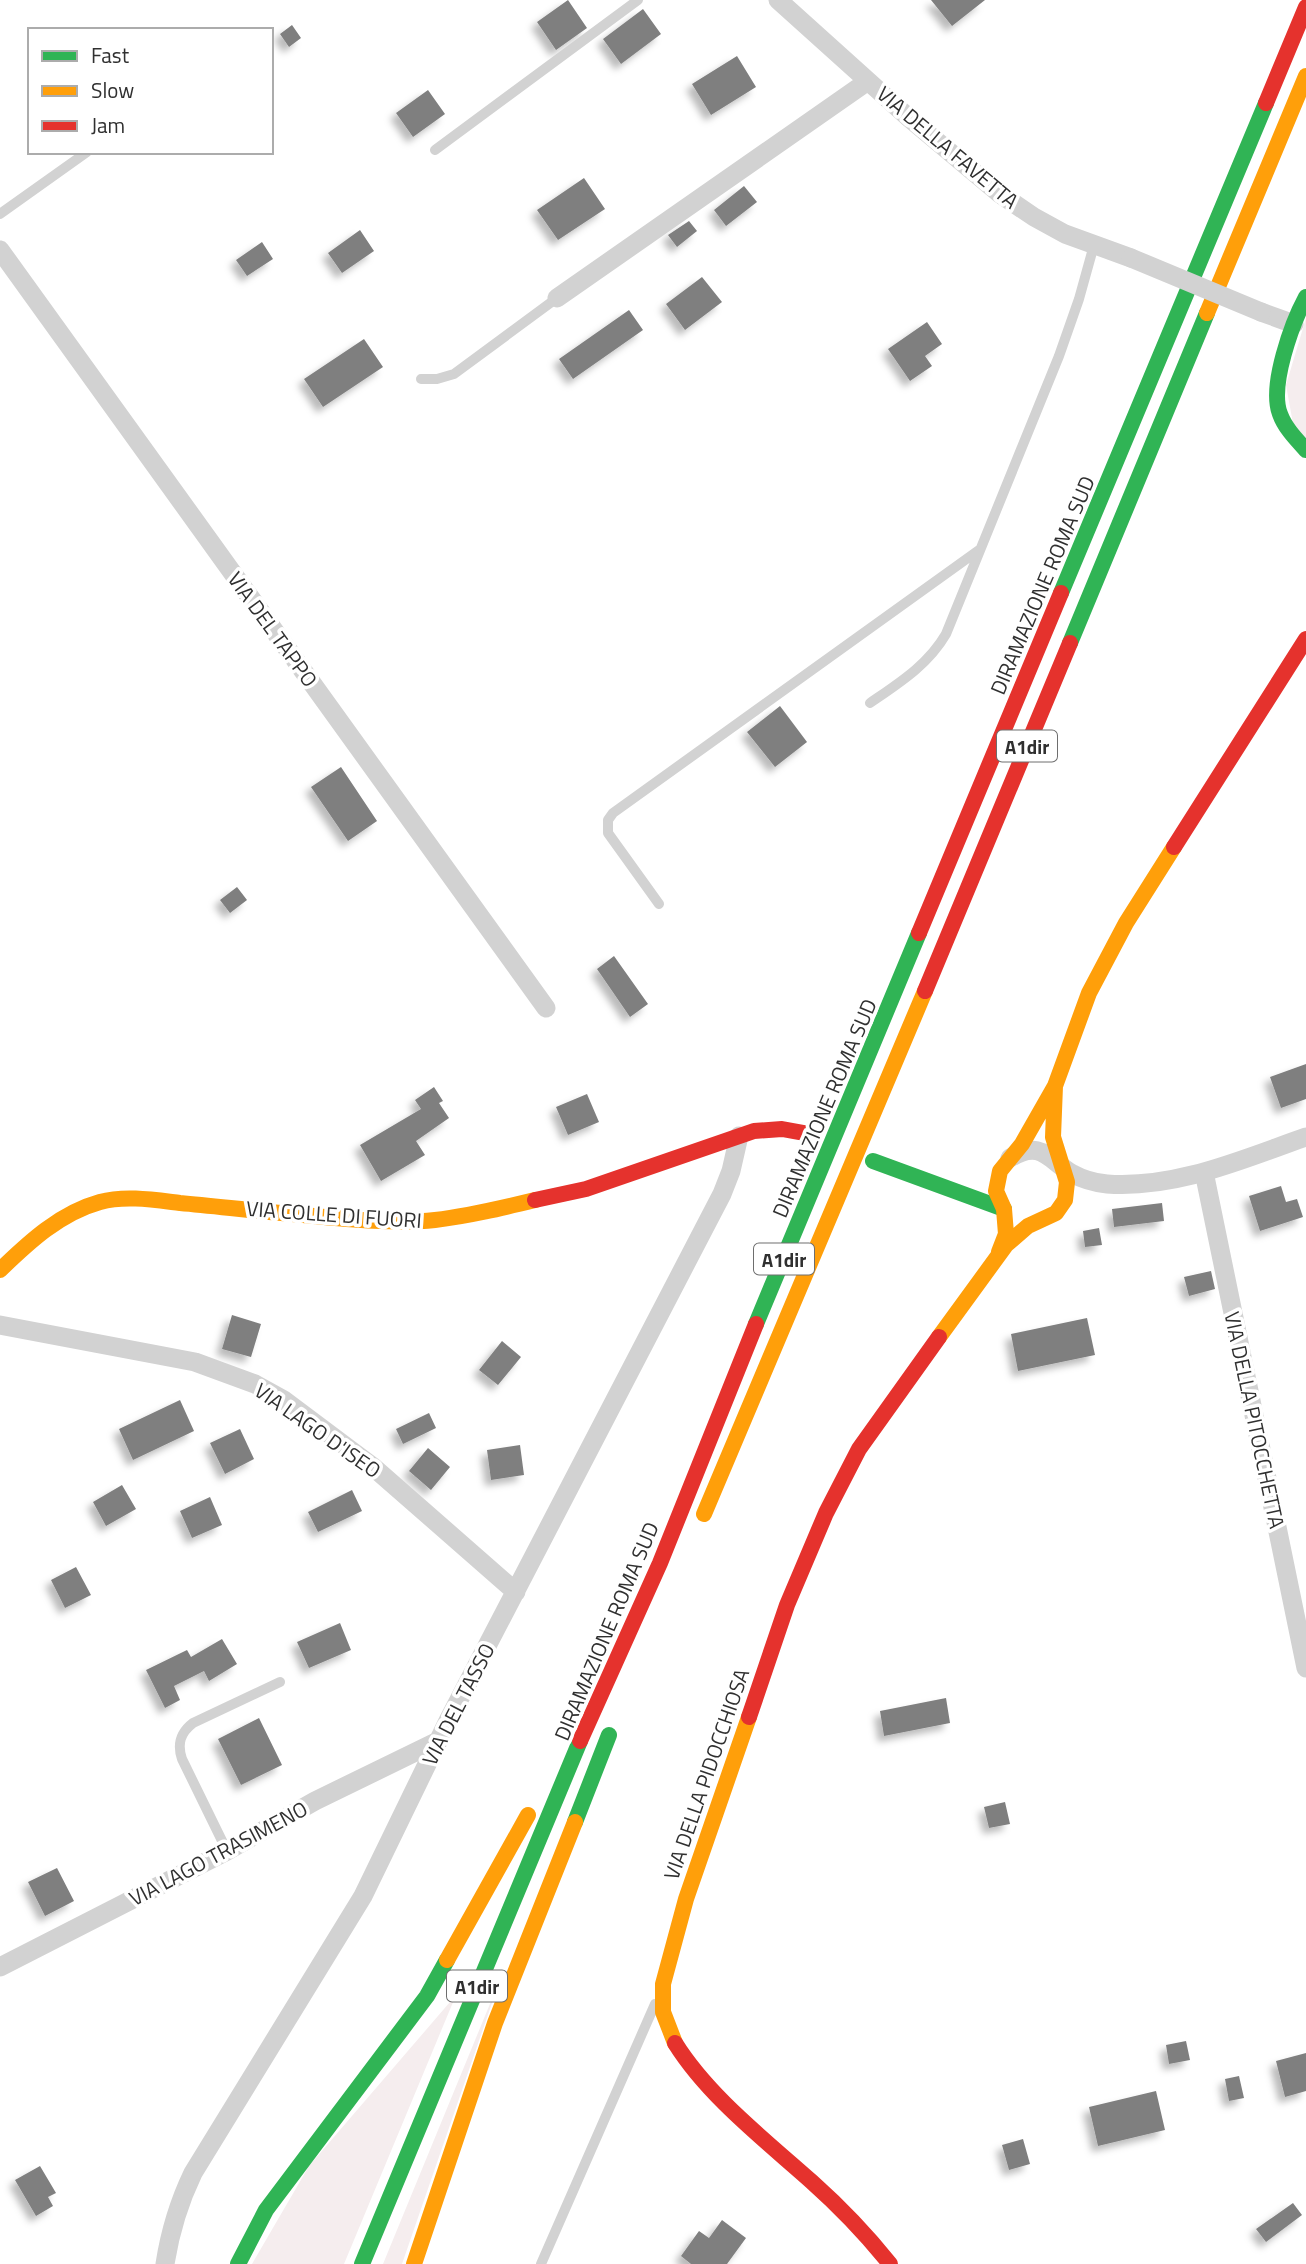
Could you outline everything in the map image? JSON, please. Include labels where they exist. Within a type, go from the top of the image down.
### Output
[{"type":"main road","name":"DIRAMAZIONE ROMA SUD","points":[[362,2264],[594,1708],[660,1563],[726,1398],[1306,6]]},
{"type":"main road","name":"A1dir","points":[[697,1530],[936,965],[1306,76]]},
{"type":"main road","points":[[1306,297],[1294,324],[1279,372],[1276,400],[1285,426],[1306,450]]},
{"type":"main road","points":[[946,1189],[975,1186],[1004,1165],[1022,1144],[1055,1086],[1089,993],[1113,945],[1306,639]]},
{"type":"main road","points":[[1034,1223],[1056,1213],[1065,1200],[1068,1182],[1053,1137],[1055,1086]]},
{"type":"main road","name":"VIA COLLE DI FUORI","points":[[0,1270],[51,1224],[80,1209],[111,1200],[143,1199],[398,1221],[434,1220],[490,1211],[586,1189],[738,1136],[773,1129],[804,1133]]},
{"type":"main road","points":[[873,1161],[1004,1209]]},
{"type":"main road","points":[[1004,1165],[996,1191],[1004,1209]]},
{"type":"main road","name":"VIA DELLA PIDOCCHIOSA","points":[[991,1266],[1006,1234],[1004,1209]]},
{"type":"main road","name":"VIA DELLA PIDOCCHIOSA","points":[[890,2264],[864,2232],[751,2129],[686,2061],[675,2045],[665,2020],[663,1984],[684,1907],[715,1812],[787,1605],[819,1528],[859,1450],[991,1266],[1014,1237],[1034,1223]]},
{"type":"main road","points":[[238,2264],[256,2226],[271,2203],[427,1996],[539,1794],[594,1708]]},
{"type":"main road","name":"DIRAMAZIONE ROMA SUD","points":[[476,2082],[517,1966],[614,1723]]},
{"type":"main road","points":[[448,2212],[476,2082]]},
{"type":"main road","name":"A1dir","points":[[414,2264],[476,2082]]},
{"type":"street","name":"VIA DELLA FAVETTA","points":[[778,0],[1000,194],[1054,228],[1294,324]]},
{"type":"street","points":[[557,298],[869,81]]},
{"type":"street","name":"VIA DEL TAPPO","points":[[0,250],[547,1008]]},
{"type":"street","name":"VIA DEL TASSO","points":[[164,2264],[173,2226],[193,2174],[363,1896],[438,1741],[722,1194],[732,1171],[738,1136]]},
{"type":"street","points":[[1065,1200],[1079,1192],[1107,1184],[1156,1181],[1204,1172],[1306,1137]]},
{"type":"street","points":[[1004,1165],[1017,1153],[1037,1151],[1054,1158],[1061,1166],[1084,1178],[1107,1184]]},
{"type":"street","name":"VIA DELLA PITOCCHETTA","points":[[1204,1172],[1306,1668]]},
{"type":"street","points":[[1004,1209],[1020,1221],[1034,1223]]},
{"type":"street","name":"VIA LAGO D'ISEO","points":[[0,1325],[195,1362],[256,1384],[284,1400],[363,1459],[516,1592]]},
{"type":"street","name":"VIA LAGO TRASIMENO","points":[[0,1967],[228,1851],[316,1801],[438,1741]]},
{"type":"lane","points":[[435,150],[638,0]]},
{"type":"lane","points":[[0,215],[84,154]]},
{"type":"lane","points":[[870,703],[914,672],[935,651],[946,634],[1059,356],[1094,246]]},
{"type":"lane","points":[[421,379],[437,379],[454,374],[557,298]]},
{"type":"lane","points":[[659,904],[608,833],[608,820],[613,813],[979,550]]},
{"type":"lane","points":[[228,1851],[182,1759],[180,1738],[193,1723],[280,1682]]},
{"type":"lane","points":[[541,2264],[663,1984]]},
{"type":"shaded area","points":[[1306,318],[1306,442],[1294,429],[1286,385]]},
{"type":"shaded area","points":[[501,1977],[402,2264],[383,2264]]},
{"type":"shaded area","points":[[456,1995],[344,2264],[252,2264],[309,2166]]},
{"type":"building","points":[[568,0],[587,28],[556,50],[537,22]]},
{"type":"building","points":[[931,0],[985,0],[952,26]]},
{"type":"building","points":[[643,9],[661,34],[621,64],[603,39]]},
{"type":"building","points":[[292,25],[301,38],[289,47],[280,34]]},
{"type":"building","points":[[737,56],[756,87],[711,115],[692,84]]},
{"type":"building","points":[[428,90],[445,114],[413,137],[396,113]]},
{"type":"building","points":[[584,178],[605,209],[558,240],[537,210]]},
{"type":"building","points":[[744,186],[757,202],[726,226],[714,210]]},
{"type":"building","points":[[689,221],[697,231],[677,247],[668,235]]},
{"type":"building","points":[[360,230],[374,251],[342,273],[328,253]]},
{"type":"building","points":[[262,242],[273,259],[247,276],[236,260]]},
{"type":"building","points":[[702,277],[722,302],[685,330],[666,304]]},
{"type":"building","points":[[629,310],[643,330],[573,379],[559,359]]},
{"type":"building","points":[[927,322],[942,344],[925,356],[932,366],[910,381],[888,349]]},
{"type":"building","points":[[364,339],[383,367],[323,407],[304,379]]},
{"type":"building","points":[[780,706],[807,742],[775,767],[747,732]]},
{"type":"building","points":[[341,767],[377,821],[348,841],[311,787]]},
{"type":"building","points":[[237,887],[247,900],[230,913],[220,900]]},
{"type":"building","points":[[614,956],[648,1004],[630,1017],[597,969]]},
{"type":"building","points":[[1306,1064],[1306,1099],[1281,1108],[1270,1077]]},
{"type":"building","points":[[434,1087],[443,1101],[439,1103],[449,1118],[416,1141],[425,1155],[381,1181],[360,1145],[421,1109],[415,1100]]},
{"type":"building","points":[[587,1094],[599,1122],[568,1135],[556,1107]]},
{"type":"building","points":[[1281,1186],[1286,1202],[1297,1199],[1303,1217],[1260,1231],[1249,1196]]},
{"type":"building","points":[[1162,1203],[1164,1221],[1114,1227],[1112,1209]]},
{"type":"building","points":[[1099,1228],[1102,1245],[1085,1247],[1083,1231]]},
{"type":"building","points":[[1211,1271],[1215,1289],[1189,1296],[1184,1277]]},
{"type":"building","points":[[232,1315],[261,1324],[251,1357],[222,1349]]},
{"type":"building","points":[[1087,1318],[1095,1355],[1018,1371],[1011,1334]]},
{"type":"building","points":[[502,1341],[521,1357],[498,1385],[479,1370]]},
{"type":"building","points":[[180,1400],[194,1431],[133,1460],[119,1429]]},
{"type":"building","points":[[429,1413],[436,1428],[403,1444],[396,1429]]},
{"type":"building","points":[[240,1429],[254,1459],[225,1474],[210,1443]]},
{"type":"building","points":[[520,1445],[524,1475],[491,1480],[487,1450]]},
{"type":"building","points":[[428,1448],[450,1467],[431,1490],[409,1471]]},
{"type":"building","points":[[122,1485],[136,1509],[106,1526],[93,1502]]},
{"type":"building","points":[[352,1490],[362,1511],[318,1532],[308,1512]]},
{"type":"building","points":[[210,1497],[222,1525],[192,1538],[180,1511]]},
{"type":"building","points":[[76,1567],[91,1595],[65,1608],[51,1580]]},
{"type":"building","points":[[340,1623],[351,1650],[309,1668],[297,1642]]},
{"type":"building","points":[[222,1639],[237,1664],[209,1681],[204,1671],[174,1686],[180,1700],[165,1708],[146,1670],[187,1650],[191,1657]]},
{"type":"building","points":[[946,1698],[950,1723],[884,1736],[880,1711]]},
{"type":"building","points":[[259,1718],[282,1765],[241,1785],[218,1739]]},
{"type":"building","points":[[1005,1802],[1010,1824],[989,1828],[984,1807]]},
{"type":"building","points":[[57,1868],[74,1901],[45,1916],[28,1882]]},
{"type":"building","points":[[1186,2041],[1190,2060],[1169,2064],[1166,2045]]},
{"type":"building","points":[[1306,2053],[1306,2091],[1285,2097],[1276,2061]]},
{"type":"building","points":[[1239,2076],[1244,2098],[1229,2101],[1225,2079]]},
{"type":"building","points":[[1156,2091],[1165,2130],[1098,2146],[1089,2107]]},
{"type":"building","points":[[1023,2139],[1030,2164],[1009,2170],[1002,2145]]},
{"type":"building","points":[[40,2166],[56,2193],[48,2197],[53,2206],[36,2216],[15,2180]]},
{"type":"building","points":[[1293,2203],[1302,2215],[1266,2242],[1256,2229]]},
{"type":"building","points":[[722,2220],[746,2238],[727,2264],[691,2264],[681,2256],[699,2231],[709,2238]]},
{"type":"traffic: fast","points":[[1061,593],[1266,103]]},
{"type":"traffic: fast","points":[[1306,297],[1294,322],[1277,388],[1280,414],[1291,433],[1306,450]]},
{"type":"traffic: fast","points":[[1070,643],[1207,313]]},
{"type":"traffic: fast","points":[[756,1324],[919,933]]},
{"type":"traffic: fast","points":[[873,1161],[1004,1209]]},
{"type":"traffic: fast","points":[[575,1822],[609,1735]]},
{"type":"traffic: fast","points":[[362,2264],[580,1741]]},
{"type":"traffic: fast","points":[[238,2264],[266,2210],[427,1996],[447,1960]]},
{"type":"traffic: slow","points":[[1207,313],[1306,76]]},
{"type":"traffic: slow","points":[[999,1252],[1006,1234],[1004,1209],[996,1191],[1000,1171],[1022,1144],[1055,1086],[1089,993],[1126,923],[1174,847]]},
{"type":"traffic: slow","points":[[704,1514],[925,991]]},
{"type":"traffic: slow","points":[[939,1337],[1006,1245],[1028,1226],[1056,1213],[1065,1200],[1067,1182],[1053,1137],[1055,1086]]},
{"type":"traffic: slow","points":[[0,1270],[58,1221],[85,1207],[110,1200],[130,1198],[398,1222],[448,1218],[535,1200]]},
{"type":"traffic: slow","points":[[675,2043],[663,2012],[663,1984],[686,1899],[749,1717]]},
{"type":"traffic: slow","points":[[447,1960],[528,1815]]},
{"type":"traffic: slow","points":[[414,2264],[495,2023],[575,1822]]},
{"type":"traffic: jam","points":[[1266,103],[1306,7]]},
{"type":"traffic: jam","points":[[919,933],[1061,593]]},
{"type":"traffic: jam","points":[[1174,847],[1306,639]]},
{"type":"traffic: jam","points":[[925,991],[1070,643]]},
{"type":"traffic: jam","points":[[535,1200],[586,1189],[754,1131],[782,1129],[804,1133]]},
{"type":"traffic: jam","points":[[580,1741],[660,1563],[756,1324]]},
{"type":"traffic: jam","points":[[749,1717],[787,1605],[826,1513],[859,1449],[939,1337]]},
{"type":"traffic: jam","points":[[675,2043],[720,2099],[833,2201],[890,2264]]}]
